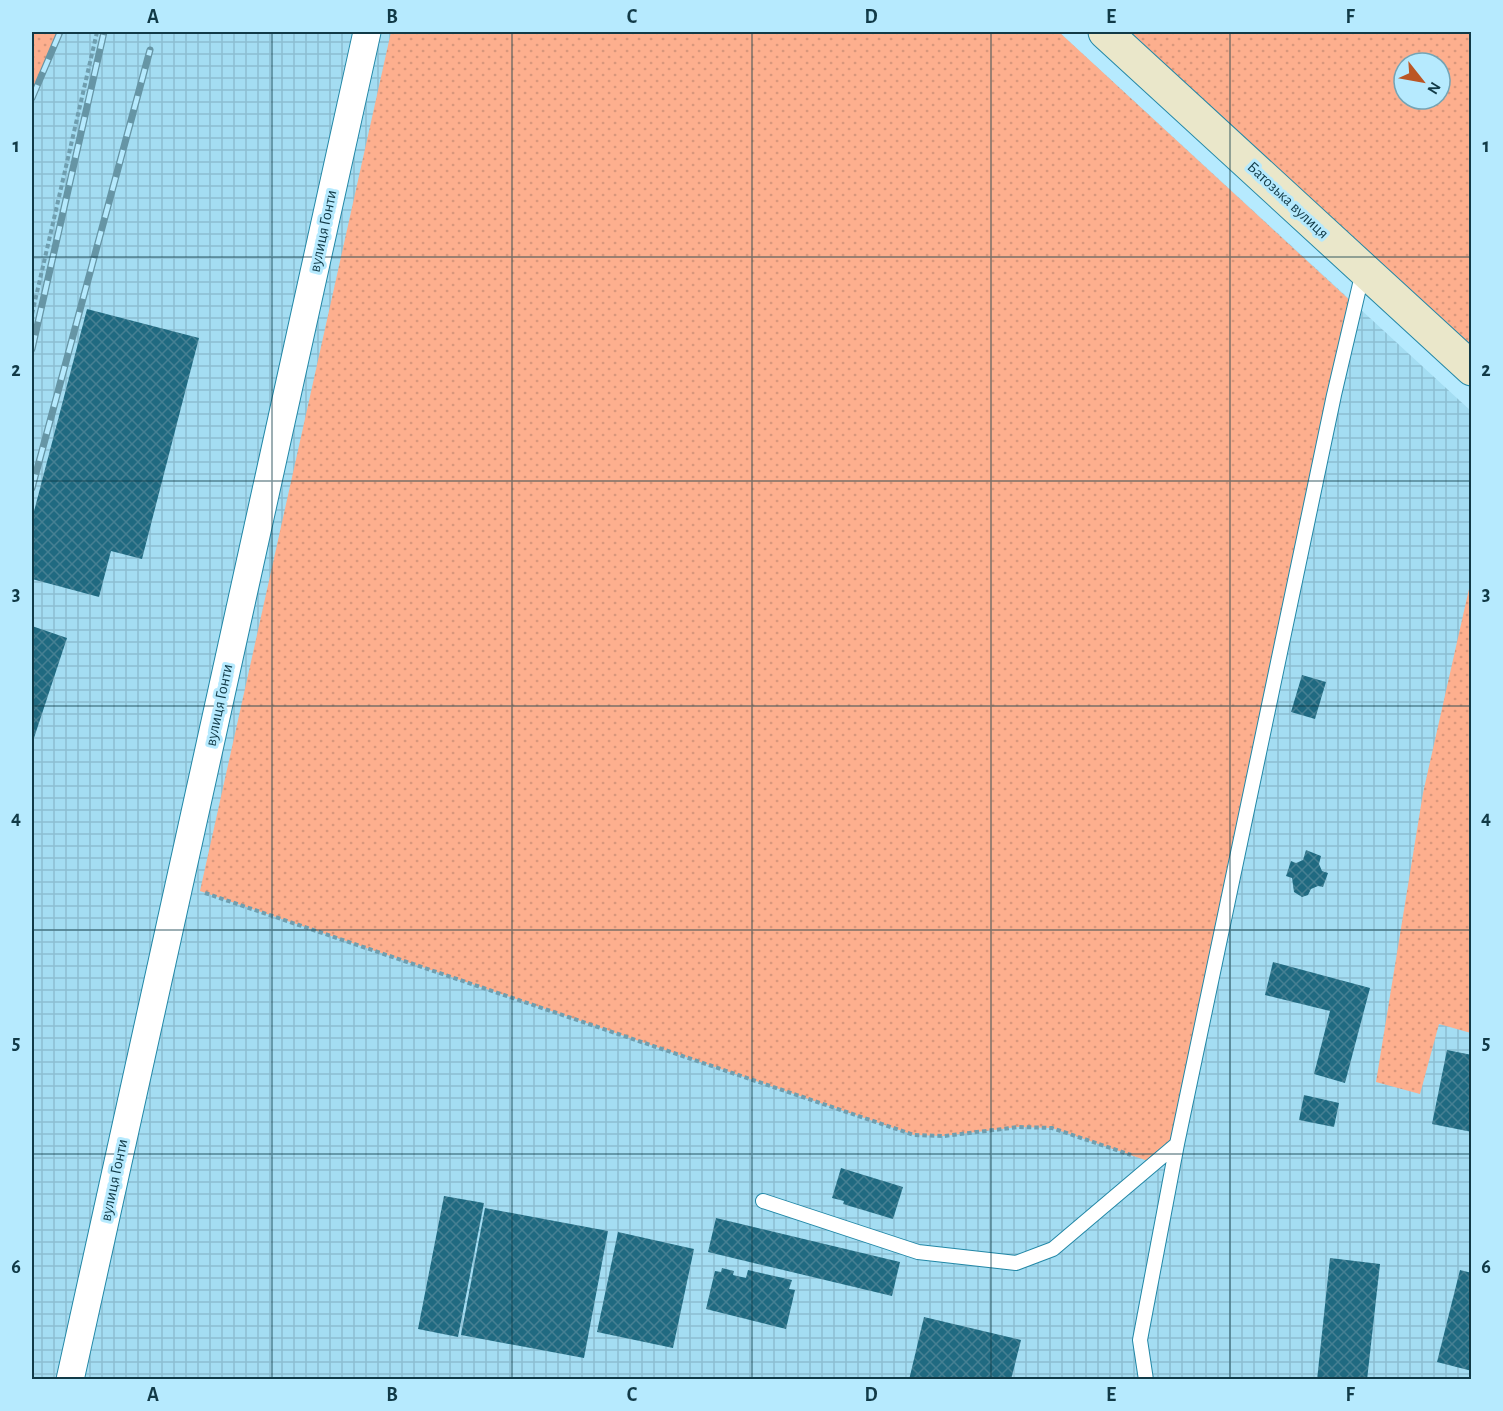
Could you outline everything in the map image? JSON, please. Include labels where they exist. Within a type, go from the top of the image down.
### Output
[{"type":"street","name":"вулиця Гонти","points":[[70,1380],[367,32]]},
{"type":"street","name":"Батозька вулиця","points":[[1104,32],[1472,369]]},
{"type":"lane","points":[[1146,1380],[1140,1340],[1177,1144],[1334,395],[1363,269]]},
{"type":"lane","points":[[763,1201],[918,1252],[1016,1263],[1053,1249],[1177,1144]]},
{"type":"path","points":[[32,314],[97,32]]},
{"type":"path","points":[[179,884],[914,1135],[944,1136],[1019,1127],[1052,1128],[1154,1163]]},
{"type":"shaded area","points":[[32,32],[60,32],[32,98]]},
{"type":"shaded area","points":[[60,32],[1059,32],[1471,411],[1471,1379],[32,1380],[32,98]]},
{"type":"shaded area","points":[[391,32],[1059,32],[1356,306],[1177,1144],[1154,1163],[1052,1128],[1019,1127],[944,1136],[914,1135],[200,891]]},
{"type":"shaded area","points":[[1105,32],[1471,32],[1471,369]]},
{"type":"shaded area","points":[[1471,580],[1471,1033],[1439,1024],[1420,1094],[1376,1082],[1423,793]]},
{"type":"building","points":[[87,309],[199,338],[142,559],[111,551],[99,597],[32,579],[32,519]]},
{"type":"building","points":[[32,626],[67,638],[32,744]]},
{"type":"building","points":[[1302,675],[1326,682],[1315,719],[1291,712]]},
{"type":"building","points":[[1306,850],[1321,856],[1319,864],[1322,871],[1328,873],[1323,887],[1318,886],[1311,889],[1308,895],[1302,897],[1294,892],[1292,878],[1286,876],[1291,861],[1296,863],[1303,860]]},
{"type":"building","points":[[1273,962],[1370,988],[1345,1083],[1314,1074],[1330,1011],[1265,995]]},
{"type":"building","points":[[1447,1050],[1472,1055],[1472,1132],[1432,1124]]},
{"type":"building","points":[[1304,1095],[1339,1103],[1334,1127],[1299,1120]]},
{"type":"building","points":[[841,1168],[903,1187],[893,1219],[843,1204],[844,1201],[832,1198]]},
{"type":"building","points":[[444,1196],[484,1203],[458,1337],[418,1329]]},
{"type":"building","points":[[485,1208],[608,1231],[584,1358],[461,1335]]},
{"type":"building","points":[[716,1218],[900,1262],[892,1296],[708,1252]]},
{"type":"building","points":[[618,1232],[694,1249],[673,1348],[597,1332]]},
{"type":"building","points":[[1330,1258],[1380,1264],[1367,1380],[1317,1380]]},
{"type":"building","points":[[722,1268],[734,1271],[733,1275],[746,1278],[748,1270],[792,1280],[789,1289],[795,1290],[786,1329],[706,1309],[715,1271],[721,1272]]},
{"type":"building","points":[[1460,1270],[1472,1273],[1472,1371],[1437,1362]]},
{"type":"building","points":[[924,1317],[1021,1340],[1011,1380],[909,1380]]},
{"type":"railway","points":[[32,98],[60,32]]},
{"type":"railway","points":[[32,349],[104,32]]},
{"type":"railway","points":[[32,488],[150,50]]}]
